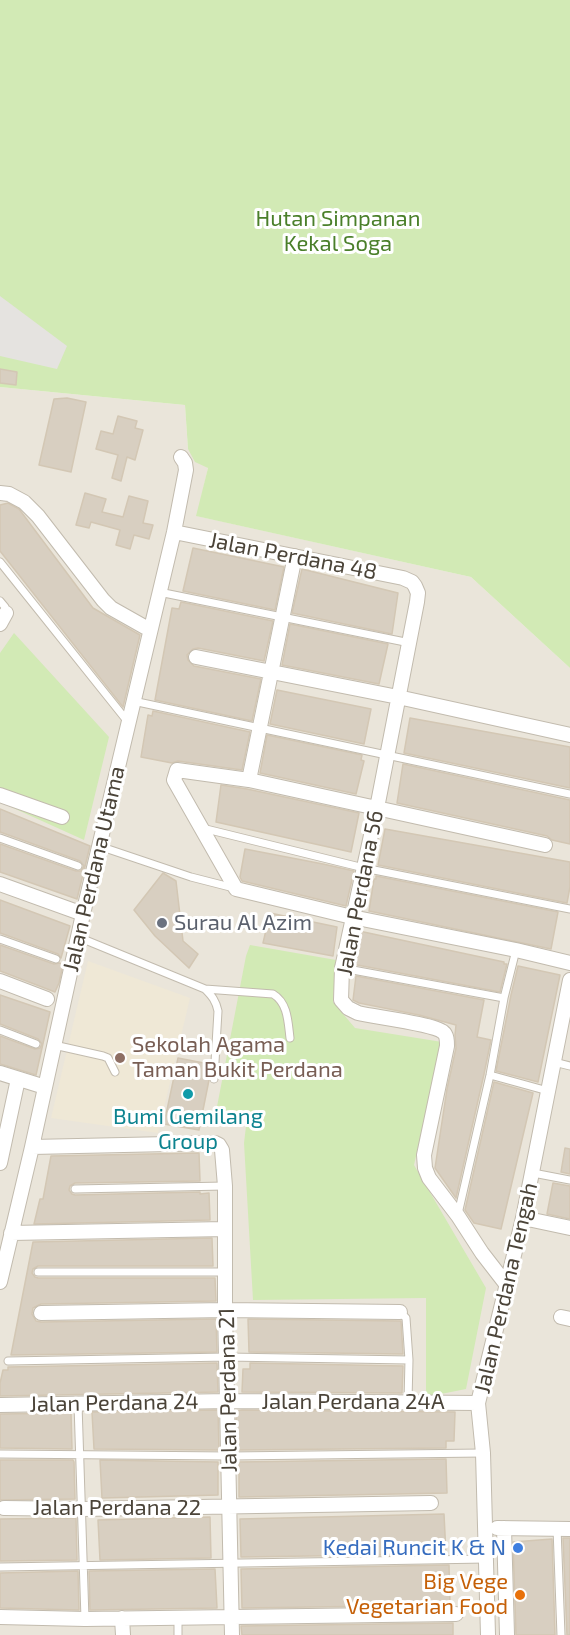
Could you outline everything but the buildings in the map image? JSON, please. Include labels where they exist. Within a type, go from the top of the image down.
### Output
[{"type":"street","name":"Jalan Perdana Utama","points":[[0,1282],[83,914],[174,532],[186,470],[181,457]]},
{"type":"street","points":[[0,493],[9,494],[24,501],[103,600],[111,608],[150,630]]},
{"type":"street","name":"Jalan Perdana 48","points":[[174,532],[403,578],[412,582]]},
{"type":"street","points":[[249,780],[295,556]]},
{"type":"street","name":"Jalan Perdana 56","points":[[412,582],[418,593],[410,643],[342,968],[341,1000],[348,1008],[358,1013],[433,1027],[444,1033],[447,1046],[424,1155],[425,1168],[429,1178],[506,1284]]},
{"type":"street","points":[[196,657],[570,735]]},
{"type":"street","points":[[545,845],[249,780],[177,770],[174,774],[174,780],[199,827],[236,889],[352,917],[570,963]]},
{"type":"street","points":[[0,795],[62,818]]},
{"type":"street","points":[[0,885],[83,914]]},
{"type":"street","name":"Jalan Perdana Tengah","points":[[488,1635],[483,1453],[478,1403],[523,1218],[570,980]]},
{"type":"street","points":[[0,981],[47,999]]},
{"type":"street","points":[[0,1073],[45,1087]]},
{"type":"street","points":[[0,1163],[18,1079]]},
{"type":"street","name":"Jalan Perdana 21","points":[[32,1147],[215,1143],[222,1150],[225,1186],[225,1310],[230,1456],[232,1635]]},
{"type":"street","points":[[523,1218],[570,1228]]},
{"type":"street","points":[[11,1233],[225,1228]]},
{"type":"street","points":[[41,1313],[225,1310],[400,1311]]},
{"type":"street","name":"Jalan Perdana 24A","points":[[228,1401],[478,1403]]},
{"type":"street","name":"Jalan Perdana 24","points":[[0,1405],[228,1401]]},
{"type":"street","name":"Jalan Perdana 22","points":[[4,1508],[82,1509],[431,1503]]},
{"type":"street","points":[[485,1528],[564,1529]]},
{"type":"street","points":[[504,1528],[507,1635]]},
{"type":"street","points":[[0,1617],[85,1619],[456,1614]]},
{"type":"street","points":[[122,1618],[123,1635]]},
{"type":"lane","points":[[0,562],[128,723]]},
{"type":"lane","points":[[159,592],[410,643]]},
{"type":"lane","points":[[133,701],[570,794]]},
{"type":"lane","points":[[199,827],[364,868],[570,909]]},
{"type":"lane","points":[[0,838],[78,866]]},
{"type":"lane","points":[[99,846],[191,877],[236,889]]},
{"type":"lane","points":[[78,937],[205,989],[273,994],[283,1004],[288,1018],[290,1038]]},
{"type":"lane","points":[[0,939],[56,959]]},
{"type":"lane","points":[[458,1216],[516,950]]},
{"type":"lane","points":[[342,968],[504,998]]},
{"type":"lane","points":[[205,989],[217,1003],[218,1011],[213,1079]]},
{"type":"lane","points":[[0,1030],[36,1044]]},
{"type":"lane","points":[[54,1045],[108,1058],[115,1072]]},
{"type":"lane","points":[[554,1062],[570,1066]]},
{"type":"lane","points":[[490,1075],[548,1091]]},
{"type":"lane","points":[[532,1173],[570,1180]]},
{"type":"lane","points":[[75,1189],[225,1186]]},
{"type":"lane","points":[[38,1272],[225,1272]]},
{"type":"lane","points":[[400,1311],[406,1318],[409,1360],[408,1401]]},
{"type":"lane","points":[[8,1361],[227,1357],[409,1360]]},
{"type":"lane","points":[[78,1404],[85,1619]]},
{"type":"lane","points":[[0,1454],[230,1456],[483,1453]]},
{"type":"lane","points":[[561,1635],[564,1529]]},
{"type":"lane","points":[[0,1568],[486,1559]]},
{"type":"lane","points":[[178,1618],[178,1635]]},
{"type":"shaded area","points":[[0,296],[67,346],[57,369],[0,356]]},
{"type":"shaded area","points":[[0,387],[185,405],[188,449],[208,468],[197,516],[471,577],[570,668],[570,1635],[0,1635]]},
{"type":"shaded area","name":"Sekolah Agama Taman Bukit Perdana","points":[[88,961],[190,998],[158,1133],[51,1118]]},
{"type":"green space","name":"Hutan Simpanan Kekal Soga","points":[[0,0],[570,0],[570,668],[471,577],[196,516],[208,468],[195,462],[188,449],[185,405],[0,387]]},
{"type":"green space","points":[[14,633],[109,737],[84,840],[0,802],[0,653]]},
{"type":"green space","points":[[250,945],[336,960],[333,1002],[355,1028],[442,1042],[414,1165],[486,1288],[466,1389],[426,1397],[426,1298],[253,1300],[244,1143],[247,1118],[215,1117]]},
{"type":"place","name":"Surau Al Azim","points":[[162,923]]},
{"type":"place","name":"Sekolah Agama Taman Bukit Perdana","points":[[120,1058]]},
{"type":"place","name":"Bumi Gemilang Group","points":[[188,1094]]},
{"type":"place","name":"Kedai Runcit K & N","points":[[518,1548]]},
{"type":"place","name":"Big Vege Vegetarian Food","points":[[520,1595]]}]
